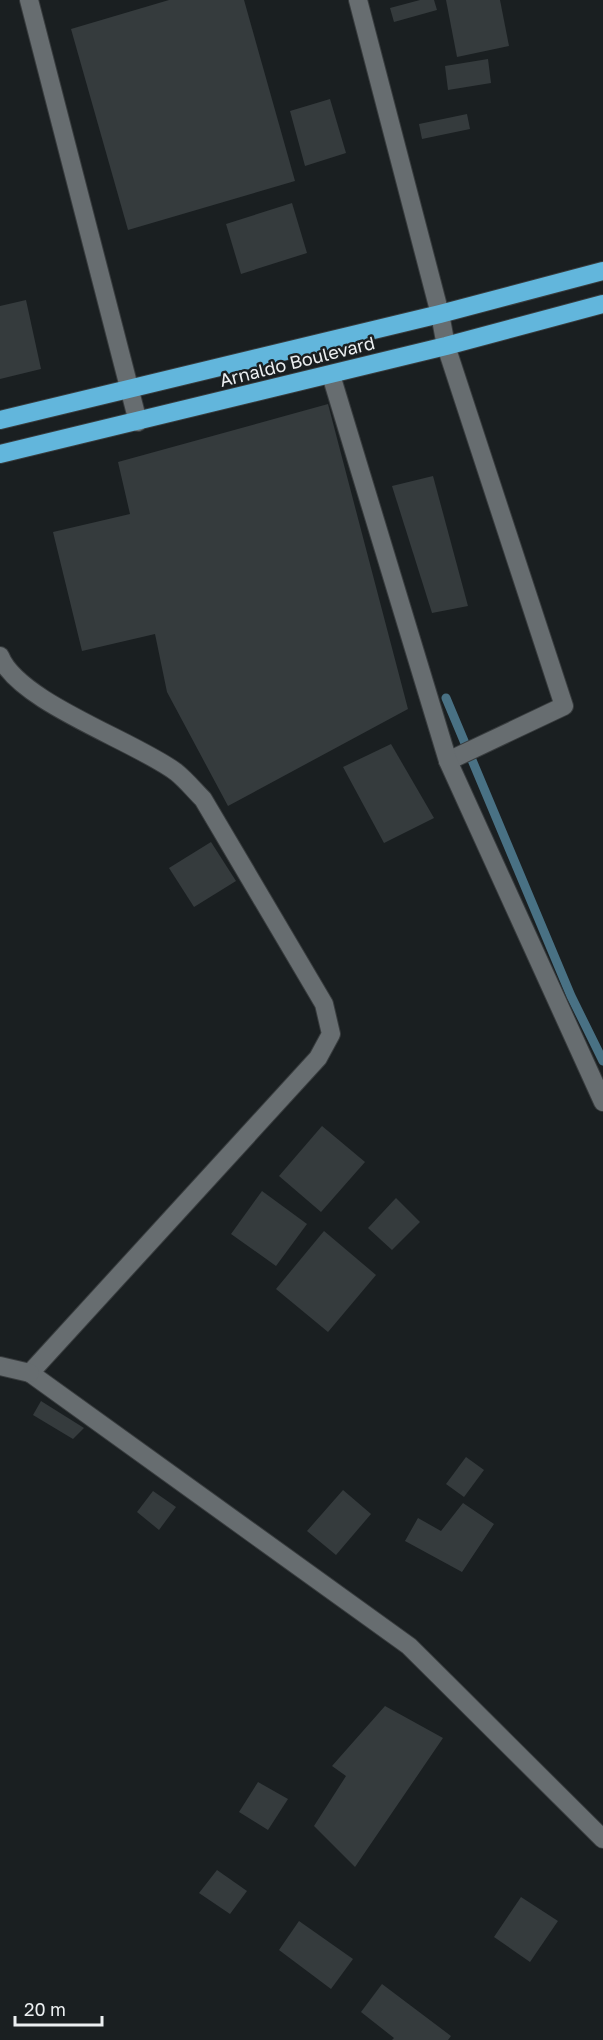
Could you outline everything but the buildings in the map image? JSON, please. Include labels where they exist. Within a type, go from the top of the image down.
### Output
[{"type":"highway","name":"Arnaldo Boulevard","points":[[0,420],[440,314],[603,271]]},
{"type":"highway","name":"Arnaldo Boulevard","points":[[0,454],[331,375],[603,304]]},
{"type":"street","points":[[30,0],[138,422]]},
{"type":"street","points":[[358,0],[440,314],[446,346],[564,706],[448,761]]},
{"type":"street","points":[[331,375],[448,761],[603,1102]]},
{"type":"street","points":[[0,656],[4,667],[38,694],[176,772],[203,798],[324,1004],[332,1034],[318,1058],[30,1373]]},
{"type":"street","points":[[0,1366],[30,1373],[409,1646],[603,1839]]},
{"type":"waterway","points":[[446,698],[571,996],[603,1061]]}]
